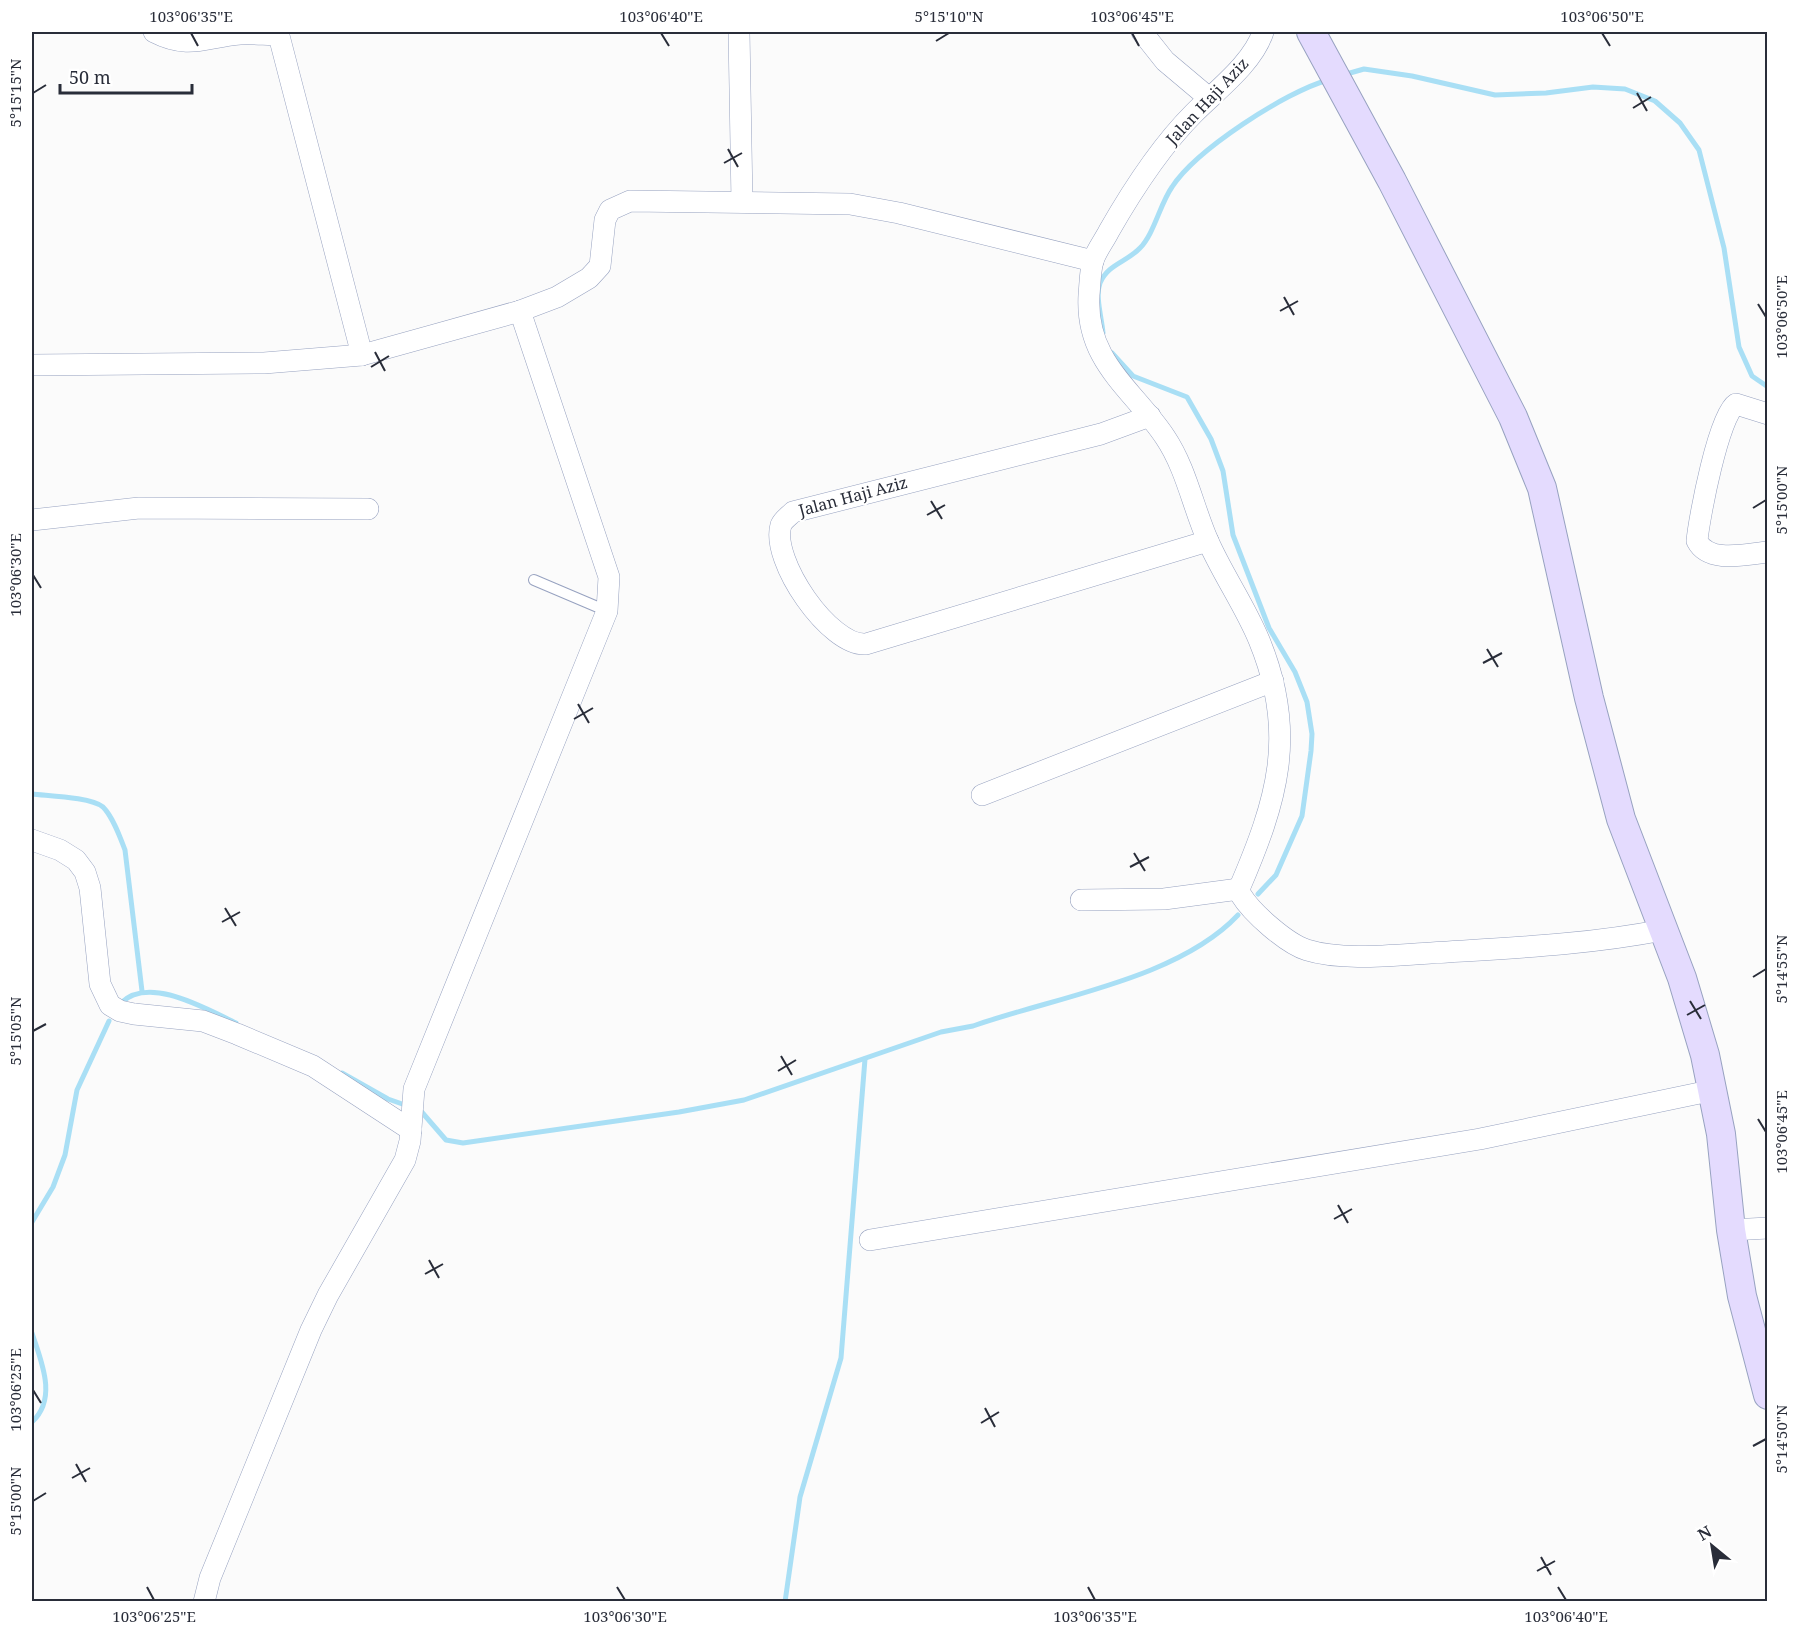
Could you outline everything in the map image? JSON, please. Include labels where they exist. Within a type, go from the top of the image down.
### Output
[{"type":"street","points":[[154,32],[171,40],[188,43],[241,34],[278,33],[362,355]]},
{"type":"street","points":[[739,32],[742,202]]},
{"type":"street","points":[[1142,32],[1165,61],[1209,98]]},
{"type":"street","name":"Jalan Haji Aziz","points":[[1093,261],[1127,199],[1163,149],[1180,127],[1257,46],[1263,32]]},
{"type":"street","points":[[1315,39],[1513,417],[1532,461],[1547,507],[1588,698],[1613,793],[1690,1004],[1714,1090],[1731,1230],[1747,1321],[1767,1395]]},
{"type":"street","points":[[32,365],[264,363],[362,355],[520,311],[563,294],[596,272],[600,266],[605,220],[617,205],[630,201],[821,202],[871,207],[1093,261],[1090,320],[1098,351],[1124,389],[1150,416],[1167,439],[1208,541],[1252,623],[1273,681],[1280,718],[1280,762],[1261,834],[1239,889],[1244,901],[1292,943],[1307,950],[1337,955],[1395,955],[1582,944],[1663,930]]},
{"type":"street","points":[[204,1602],[210,1578],[311,1330],[328,1295],[405,1160],[414,1089],[607,610],[609,577],[520,311]]},
{"type":"street","points":[[1767,414],[1736,404],[1727,413],[1717,444],[1697,542],[1700,548],[1716,555],[1767,552]]},
{"type":"street","name":"Jalan Haji Aziz","points":[[1150,416],[1101,434],[793,512],[781,525],[779,543],[787,567],[802,592],[825,620],[841,636],[856,645],[866,644],[1208,541]]},
{"type":"street","points":[[32,520],[139,508],[368,509]]},
{"type":"street","points":[[982,795],[1273,681]]},
{"type":"street","points":[[32,840],[60,850],[76,860],[85,872],[90,888],[100,984],[110,1005],[120,1011],[134,1014],[203,1021],[237,1034],[313,1066],[411,1122]]},
{"type":"street","points":[[1081,900],[1164,899],[1239,889]]},
{"type":"street","points":[[870,1240],[1480,1139],[1714,1090]]},
{"type":"street","points":[[1731,1230],[1767,1228]]},
{"type":"lane","points":[[534,580],[607,610]]},
{"type":"waterway","points":[[1343,75],[1364,69],[1412,76],[1495,95],[1546,93],[1593,87],[1625,89],[1655,101],[1680,123],[1699,150],[1724,248],[1739,347],[1752,376],[1768,387]]},
{"type":"waterway","points":[[1103,333],[1098,301],[1103,277],[1113,267],[1135,253],[1145,242],[1168,194],[1184,172],[1200,156],[1266,109],[1328,80]]},
{"type":"waterway","points":[[1112,353],[1133,376],[1187,397],[1211,439],[1223,471],[1233,535],[1269,628],[1295,672],[1307,702],[1312,734],[1302,816],[1276,875],[1258,894]]},
{"type":"waterway","points":[[32,794],[89,801],[107,811],[125,850],[142,991]]},
{"type":"waterway","points":[[420,1110],[446,1140],[463,1143],[679,1112],[744,1100],[941,1032],[973,1026],[1114,984],[1149,971],[1183,955],[1213,937],[1238,915]]},
{"type":"waterway","points":[[121,1003],[133,995],[147,992],[162,993],[194,1003],[236,1023]]},
{"type":"waterway","points":[[32,1222],[53,1187],[65,1155],[77,1090],[109,1021]]},
{"type":"waterway","points":[[785,1602],[800,1497],[841,1358],[865,1059]]},
{"type":"waterway","points":[[342,1073],[388,1099],[408,1106]]},
{"type":"waterway","points":[[32,1333],[43,1367],[46,1391],[40,1412],[32,1422]]}]
